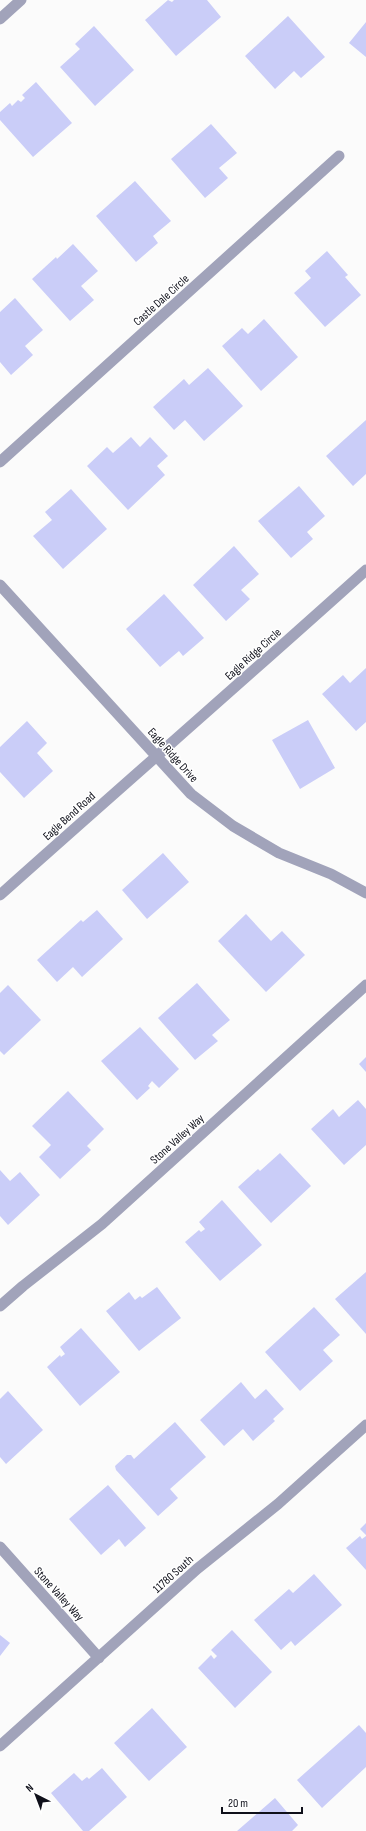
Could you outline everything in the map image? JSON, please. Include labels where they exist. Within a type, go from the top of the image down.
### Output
[{"type":"street","points":[[0,19],[21,0]]},
{"type":"street","name":"Castle Dale Circle","points":[[0,462],[339,156]]},
{"type":"street","name":"Eagle Ridge Circle","points":[[156,756],[366,570]]},
{"type":"street","name":"Eagle Ridge Drive","points":[[0,585],[191,794],[233,826],[279,853],[331,874],[366,893]]},
{"type":"street","name":"Eagle Bend Road","points":[[0,895],[156,756]]},
{"type":"street","name":"Stone Valley Way","points":[[0,1306],[102,1224],[366,984]]},
{"type":"street","name":"11780 South","points":[[0,1746],[197,1569],[278,1504],[366,1425]]},
{"type":"street","name":"Stone Valley Way","points":[[0,1547],[99,1658]]},
{"type":"building","points":[[168,0],[172,2],[174,0],[207,0],[221,17],[176,56],[145,20]]},
{"type":"building","points":[[288,16],[325,57],[301,78],[294,71],[275,89],[245,56]]},
{"type":"building","points":[[366,22],[366,57],[349,43]]},
{"type":"building","points":[[94,26],[134,70],[95,106],[60,67],[80,49],[75,44]]},
{"type":"building","points":[[36,82],[72,123],[33,157],[0,120],[0,112],[10,103],[12,106],[18,100],[21,102],[25,98],[22,95]]},
{"type":"building","points":[[211,124],[237,153],[219,168],[228,178],[205,198],[171,159]]},
{"type":"building","points":[[135,181],[171,221],[153,236],[158,243],[136,262],[96,216]]},
{"type":"building","points":[[73,244],[98,271],[81,286],[94,300],[70,321],[32,279]]},
{"type":"building","points":[[327,251],[348,275],[345,277],[361,295],[325,327],[294,293],[311,278],[305,271]]},
{"type":"building","points":[[15,298],[43,330],[25,346],[33,355],[11,375],[0,362],[0,312]]},
{"type":"building","points":[[264,319],[298,357],[261,391],[222,346],[242,328],[248,334]]},
{"type":"building","points":[[208,368],[243,406],[204,441],[185,420],[174,430],[153,407],[184,379],[189,385]]},
{"type":"building","points":[[366,420],[366,474],[353,486],[326,456]]},
{"type":"building","points":[[131,437],[140,447],[150,437],[168,456],[157,466],[165,475],[128,510],[87,466],[107,447],[113,453]]},
{"type":"building","points":[[299,486],[325,516],[307,532],[313,539],[291,558],[258,521]]},
{"type":"building","points":[[71,489],[107,529],[63,569],[33,536],[52,520],[45,512]]},
{"type":"building","points":[[234,546],[259,574],[241,590],[250,599],[226,621],[193,585]]},
{"type":"building","points":[[164,594],[204,638],[183,656],[179,651],[160,667],[126,629]]},
{"type":"building","points":[[366,668],[366,722],[356,731],[322,694],[343,675],[350,683]]},
{"type":"building","points":[[308,720],[335,768],[300,789],[272,740]]},
{"type":"building","points":[[27,721],[47,743],[37,753],[53,771],[24,798],[0,772],[0,747]]},
{"type":"building","points":[[163,853],[189,882],[147,919],[122,890]]},
{"type":"building","points":[[97,910],[123,939],[82,977],[73,967],[57,982],[37,960],[81,920],[83,922]]},
{"type":"building","points":[[246,914],[271,941],[282,931],[305,955],[266,992],[218,941]]},
{"type":"building","points":[[197,983],[230,1020],[212,1035],[218,1041],[195,1060],[158,1018]]},
{"type":"building","points":[[8,985],[41,1020],[4,1055],[0,1051],[0,993]]},
{"type":"building","points":[[140,1027],[179,1069],[159,1088],[152,1081],[148,1086],[150,1088],[137,1100],[101,1061]]},
{"type":"building","points":[[366,1057],[366,1072],[359,1064]]},
{"type":"building","points":[[68,1091],[104,1129],[87,1146],[91,1150],[60,1179],[39,1157],[51,1145],[32,1126]]},
{"type":"building","points":[[358,1100],[366,1109],[366,1145],[344,1165],[311,1129],[333,1109],[339,1117]]},
{"type":"building","points":[[280,1153],[311,1186],[271,1223],[238,1187],[258,1169],[260,1171]]},
{"type":"building","points":[[0,1170],[10,1181],[20,1172],[40,1195],[8,1225],[0,1216]]},
{"type":"building","points":[[222,1200],[262,1245],[220,1281],[185,1242],[199,1230],[201,1232],[205,1229],[199,1222]]},
{"type":"building","points":[[366,1272],[366,1334],[335,1299]]},
{"type":"building","points":[[157,1287],[181,1318],[139,1351],[106,1311],[129,1292],[135,1300],[140,1296],[142,1298]]},
{"type":"building","points":[[314,1307],[340,1335],[323,1350],[333,1361],[300,1391],[265,1352]]},
{"type":"building","points":[[81,1328],[120,1372],[80,1406],[47,1367],[60,1355],[61,1357],[65,1354],[60,1347]]},
{"type":"building","points":[[241,1382],[255,1399],[266,1389],[284,1409],[273,1419],[275,1421],[253,1441],[243,1429],[224,1446],[200,1420]]},
{"type":"building","points":[[8,1391],[43,1430],[6,1464],[0,1457],[0,1399]]},
{"type":"building","points":[[175,1422],[206,1457],[170,1489],[178,1498],[158,1516],[116,1470],[115,1466],[127,1455],[131,1455],[134,1459]]},
{"type":"building","points":[[108,1485],[146,1528],[125,1547],[119,1539],[101,1555],[69,1519]]},
{"type":"building","points":[[366,1523],[366,1535],[360,1529]]},
{"type":"building","points":[[360,1536],[362,1539],[366,1536],[366,1570],[346,1548]]},
{"type":"building","points":[[314,1574],[342,1605],[295,1646],[291,1641],[281,1650],[254,1620],[289,1589],[293,1593]]},
{"type":"building","points":[[232,1630],[272,1672],[235,1708],[198,1668],[211,1655],[214,1659],[217,1656],[211,1650]]},
{"type":"building","points":[[0,1635],[10,1643],[0,1656]]},
{"type":"building","points":[[152,1708],[187,1747],[149,1781],[114,1743]]},
{"type":"building","points":[[359,1725],[366,1733],[366,1767],[322,1808],[297,1780]]},
{"type":"building","points":[[102,1768],[127,1797],[89,1831],[83,1831],[51,1793],[74,1773],[82,1781],[87,1777],[89,1779]]},
{"type":"building","points":[[275,1798],[298,1825],[292,1831],[237,1831]]}]
